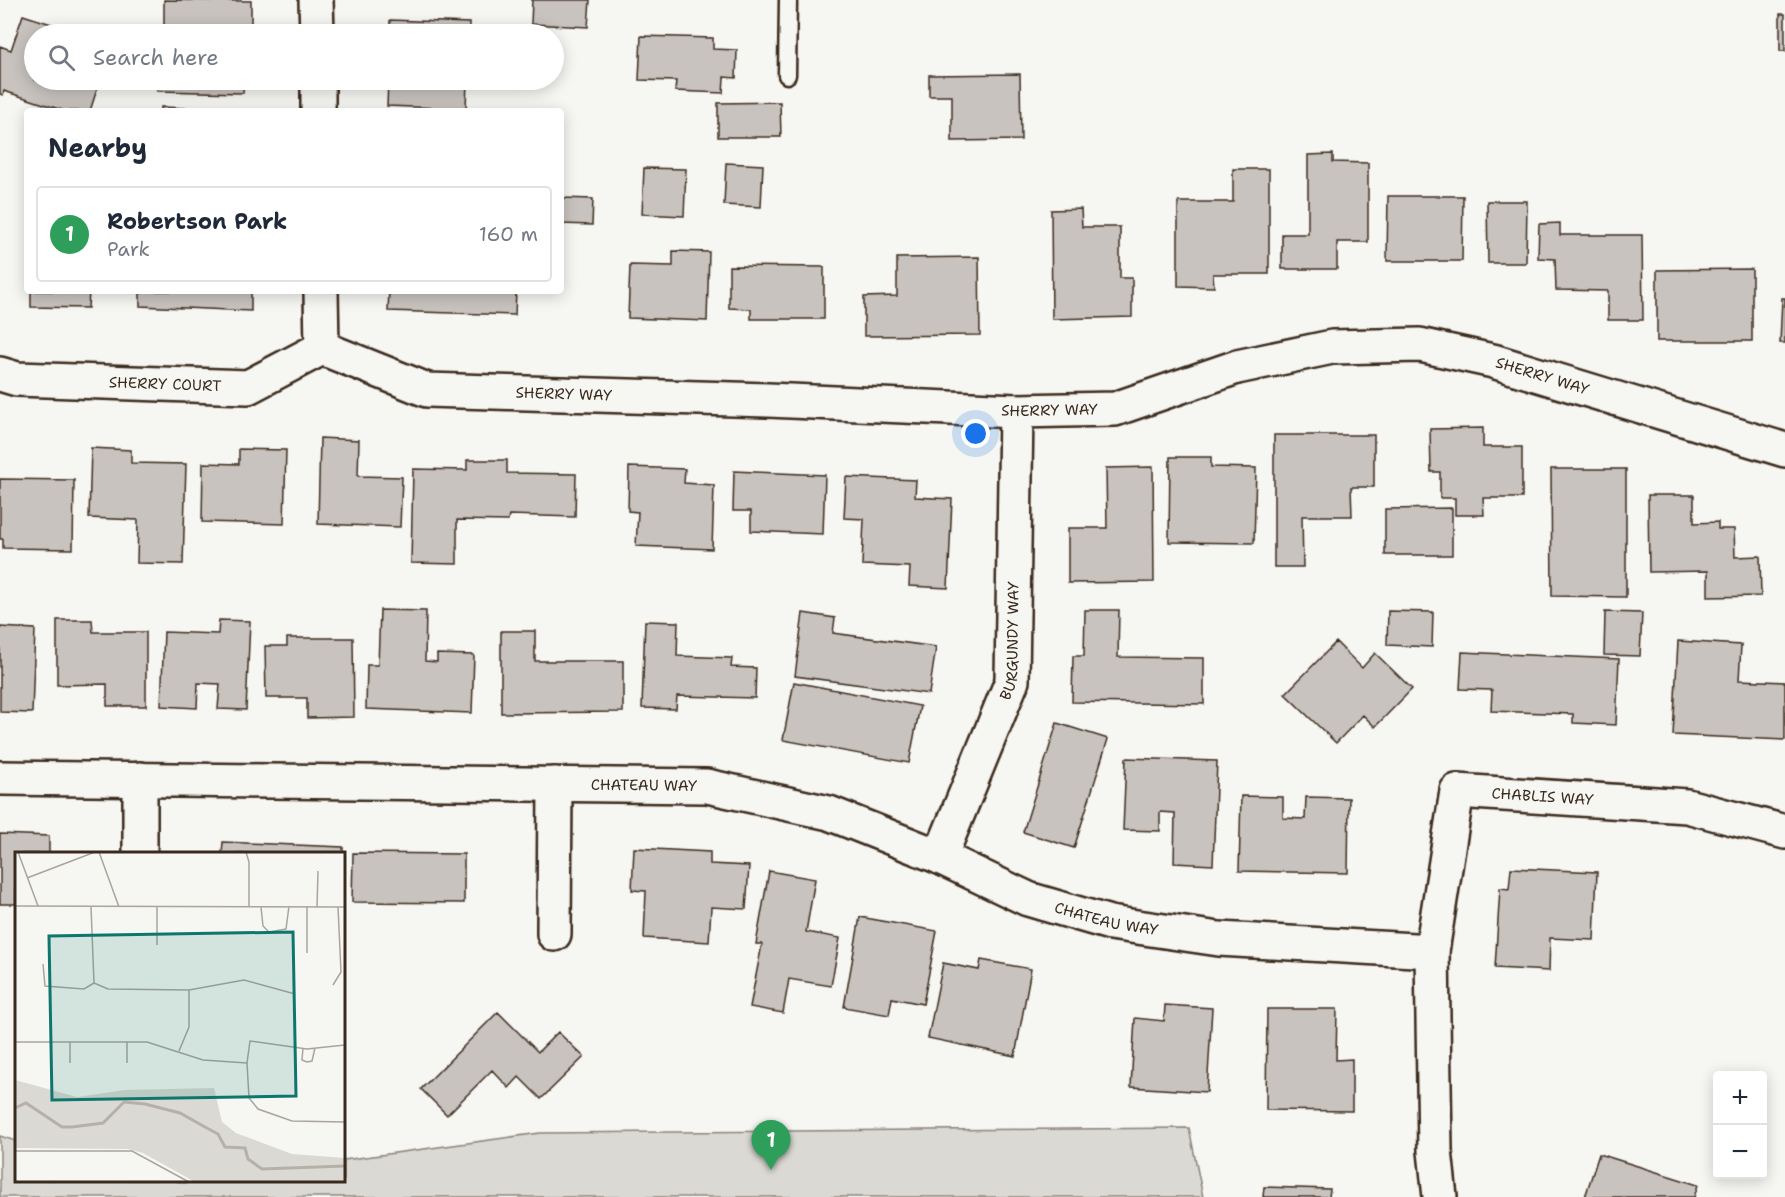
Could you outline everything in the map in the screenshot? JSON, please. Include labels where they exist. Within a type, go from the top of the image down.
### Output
[{"type":"street","points":[[316,0],[317,24]]},
{"type":"street","points":[[318,90],[318,108]]},
{"type":"street","points":[[321,294],[322,348]]},
{"type":"street","name":"SHERRY WAY","points":[[322,348],[427,390],[756,399],[1016,411],[1115,409],[1237,368],[1332,347],[1420,345],[1494,361],[1785,450]]},
{"type":"street","name":"SHERRY COURT","points":[[0,374],[17,379],[248,387],[322,348]]},
{"type":"street","name":"BURGUNDY WAY","points":[[940,857],[1012,681],[1016,411]]},
{"type":"street","name":"CHATEAU WAY","points":[[0,778],[707,786],[828,813],[940,857],[1028,898],[1110,923],[1219,939],[1432,951]]},
{"type":"street","points":[[140,779],[140,852]]},
{"type":"street","points":[[554,934],[555,784]]},
{"type":"street","name":"CHABLIS WAY","points":[[1432,951],[1456,790],[1687,806],[1785,832]]},
{"type":"street","points":[[1432,951],[1435,1151],[1440,1197]]},
{"type":"lane","points":[[787,75],[788,0]]},
{"type":"shaded area","points":[[1189,1128],[1203,1197],[0,1197],[0,1136],[15,1141],[15,1182],[184,1183],[345,1182],[345,1160],[540,1133]]},
{"type":"building","points":[[164,0],[251,1],[251,24],[164,24]]},
{"type":"building","points":[[532,0],[590,0],[588,27],[531,24]]},
{"type":"building","points":[[1780,14],[1785,14],[1785,51],[1780,51]]},
{"type":"building","points":[[23,15],[51,24],[24,24],[24,90],[97,90],[91,108],[56,108],[4,91],[3,95],[0,94],[0,46],[11,50]]},
{"type":"building","points":[[390,20],[469,23],[469,24],[390,24]]},
{"type":"building","points":[[641,36],[713,38],[713,49],[737,50],[736,78],[724,77],[723,93],[675,91],[676,81],[639,80]]},
{"type":"building","points":[[1020,74],[1021,140],[952,141],[952,96],[929,96],[929,75]]},
{"type":"building","points":[[157,90],[243,90],[243,93]]},
{"type":"building","points":[[388,90],[467,90],[466,108],[387,106]]},
{"type":"building","points":[[780,102],[781,137],[718,137],[718,103]]},
{"type":"building","points":[[1333,154],[1333,162],[1368,163],[1368,242],[1337,242],[1337,269],[1282,269],[1282,234],[1308,234],[1308,155]]},
{"type":"building","points":[[726,163],[763,165],[761,207],[724,205]]},
{"type":"building","points":[[644,168],[686,169],[684,216],[642,214]]},
{"type":"building","points":[[1233,169],[1269,169],[1269,274],[1213,274],[1214,287],[1178,286],[1178,202],[1233,202]]},
{"type":"building","points":[[1388,196],[1463,196],[1462,261],[1387,261]]},
{"type":"building","points":[[564,198],[593,199],[592,225],[564,224]]},
{"type":"building","points":[[1487,201],[1527,201],[1526,263],[1488,263]]},
{"type":"building","points":[[1081,209],[1082,227],[1120,227],[1120,278],[1132,278],[1132,317],[1052,319],[1051,210]]},
{"type":"building","points":[[1560,223],[1560,235],[1642,235],[1643,320],[1608,320],[1608,291],[1556,290],[1555,259],[1538,258],[1539,224]]},
{"type":"building","points":[[673,251],[709,252],[707,321],[628,318],[630,265],[673,266]]},
{"type":"building","points":[[979,257],[980,335],[864,336],[864,297],[897,296],[897,258]]},
{"type":"building","points":[[729,266],[824,267],[824,319],[751,319],[751,309],[729,308]]},
{"type":"building","points":[[1752,269],[1752,341],[1657,341],[1657,270]]},
{"type":"building","points":[[31,294],[89,294],[88,308],[31,307]]},
{"type":"building","points":[[140,294],[251,294],[251,311],[140,306]]},
{"type":"building","points":[[389,294],[516,294],[515,315],[388,311]]},
{"type":"building","points":[[1782,298],[1785,298],[1785,343],[1780,343]]},
{"type":"building","points":[[1483,428],[1483,447],[1522,447],[1522,498],[1483,498],[1484,515],[1455,515],[1455,498],[1440,498],[1440,472],[1431,472],[1430,429]]},
{"type":"building","points":[[1274,435],[1374,435],[1374,487],[1351,487],[1352,516],[1302,516],[1303,567],[1274,567]]},
{"type":"building","points":[[320,438],[359,440],[358,476],[402,477],[400,527],[318,524]]},
{"type":"building","points":[[91,448],[131,450],[131,463],[186,464],[183,564],[137,563],[138,520],[89,518]]},
{"type":"building","points":[[239,449],[286,450],[284,524],[202,522],[203,463],[239,464]]},
{"type":"building","points":[[1170,457],[1211,457],[1211,467],[1256,468],[1254,543],[1169,542]]},
{"type":"building","points":[[467,460],[507,460],[507,473],[576,474],[575,517],[509,515],[508,521],[457,520],[457,564],[411,563],[413,469],[467,470]]},
{"type":"building","points":[[629,467],[685,469],[684,483],[714,485],[712,549],[636,546],[638,512],[628,511]]},
{"type":"building","points":[[1153,467],[1154,582],[1068,583],[1068,528],[1107,528],[1106,468]]},
{"type":"building","points":[[1551,469],[1626,469],[1626,597],[1552,596]]},
{"type":"building","points":[[734,471],[825,475],[823,534],[751,531],[751,511],[733,511]]},
{"type":"building","points":[[846,477],[916,480],[915,497],[952,499],[948,588],[909,586],[910,567],[862,565],[864,519],[844,518]]},
{"type":"building","points":[[0,479],[74,480],[73,549],[3,548],[3,539],[0,539]]},
{"type":"building","points":[[1648,495],[1694,495],[1694,523],[1718,522],[1718,529],[1734,529],[1735,557],[1760,556],[1761,596],[1708,597],[1708,571],[1649,572]]},
{"type":"building","points":[[1452,508],[1452,555],[1385,555],[1385,509]]},
{"type":"building","points":[[380,610],[426,611],[425,661],[437,662],[437,654],[474,655],[472,713],[366,709],[367,665],[378,665]]},
{"type":"building","points":[[1085,610],[1119,610],[1118,657],[1204,658],[1204,704],[1072,702],[1073,656],[1084,656]]},
{"type":"building","points":[[1388,611],[1433,612],[1432,647],[1387,645]]},
{"type":"building","points":[[1605,612],[1642,613],[1640,656],[1604,655]]},
{"type":"building","points":[[803,613],[835,618],[833,633],[936,647],[929,694],[795,676]]},
{"type":"building","points":[[57,620],[92,620],[93,632],[146,632],[146,706],[107,706],[107,684],[57,685]]},
{"type":"building","points":[[219,620],[250,621],[246,710],[218,709],[220,684],[198,683],[197,708],[161,706],[164,632],[218,634]]},
{"type":"building","points":[[645,621],[678,622],[677,656],[732,658],[731,667],[756,668],[755,698],[677,696],[676,709],[642,708]]},
{"type":"building","points":[[0,627],[35,629],[32,713],[0,712]]},
{"type":"building","points":[[501,631],[535,631],[535,661],[623,661],[623,712],[501,713]]},
{"type":"building","points":[[287,638],[353,638],[354,717],[307,718],[307,698],[266,698],[265,646],[287,646]]},
{"type":"building","points":[[1678,641],[1741,645],[1739,680],[1785,682],[1785,740],[1673,735]]},
{"type":"building","points":[[1336,642],[1362,668],[1375,653],[1412,689],[1375,727],[1363,715],[1336,743],[1285,694]]},
{"type":"building","points":[[1462,652],[1619,659],[1616,725],[1573,723],[1573,714],[1491,711],[1492,690],[1460,689]]},
{"type":"building","points":[[794,682],[920,706],[909,763],[783,740]]},
{"type":"building","points":[[1057,723],[1108,739],[1074,848],[1023,832]]},
{"type":"building","points":[[1126,758],[1217,761],[1213,865],[1174,863],[1175,813],[1160,812],[1160,831],[1123,830]]},
{"type":"building","points":[[1241,796],[1283,797],[1283,818],[1305,819],[1306,797],[1349,798],[1348,873],[1239,871]]},
{"type":"building","points":[[0,834],[49,836],[49,852],[15,852],[15,904],[0,904]]},
{"type":"building","points":[[223,842],[343,847],[343,852],[222,852]]},
{"type":"building","points":[[634,848],[710,852],[710,864],[749,866],[746,909],[711,907],[709,942],[644,938],[646,891],[632,890]]},
{"type":"building","points":[[353,853],[464,854],[464,903],[352,902]]},
{"type":"building","points":[[1511,868],[1597,872],[1594,940],[1550,938],[1549,971],[1495,968],[1500,888],[1509,889]]},
{"type":"building","points":[[769,871],[815,879],[806,932],[840,938],[831,986],[789,979],[783,1013],[750,1007],[762,944],[756,944]]},
{"type":"building","points":[[860,917],[937,931],[923,1004],[892,998],[889,1015],[844,1007]]},
{"type":"building","points":[[981,960],[1031,969],[1015,1056],[928,1038],[943,963],[979,970]]},
{"type":"building","points":[[1165,1005],[1212,1008],[1207,1092],[1131,1087],[1135,1018],[1164,1021]]},
{"type":"building","points":[[1267,1009],[1337,1009],[1336,1060],[1352,1059],[1352,1111],[1266,1110]]},
{"type":"building","points":[[498,1012],[538,1052],[558,1032],[584,1057],[541,1099],[519,1077],[509,1088],[492,1070],[447,1115],[421,1089]]},
{"type":"building","points":[[1599,1154],[1698,1185],[1694,1197],[1585,1197]]},
{"type":"building","points":[[1264,1187],[1330,1189],[1329,1197],[1263,1197]]},
{"type":"place","name":"Robertson Park","points":[[771,1170]]}]
